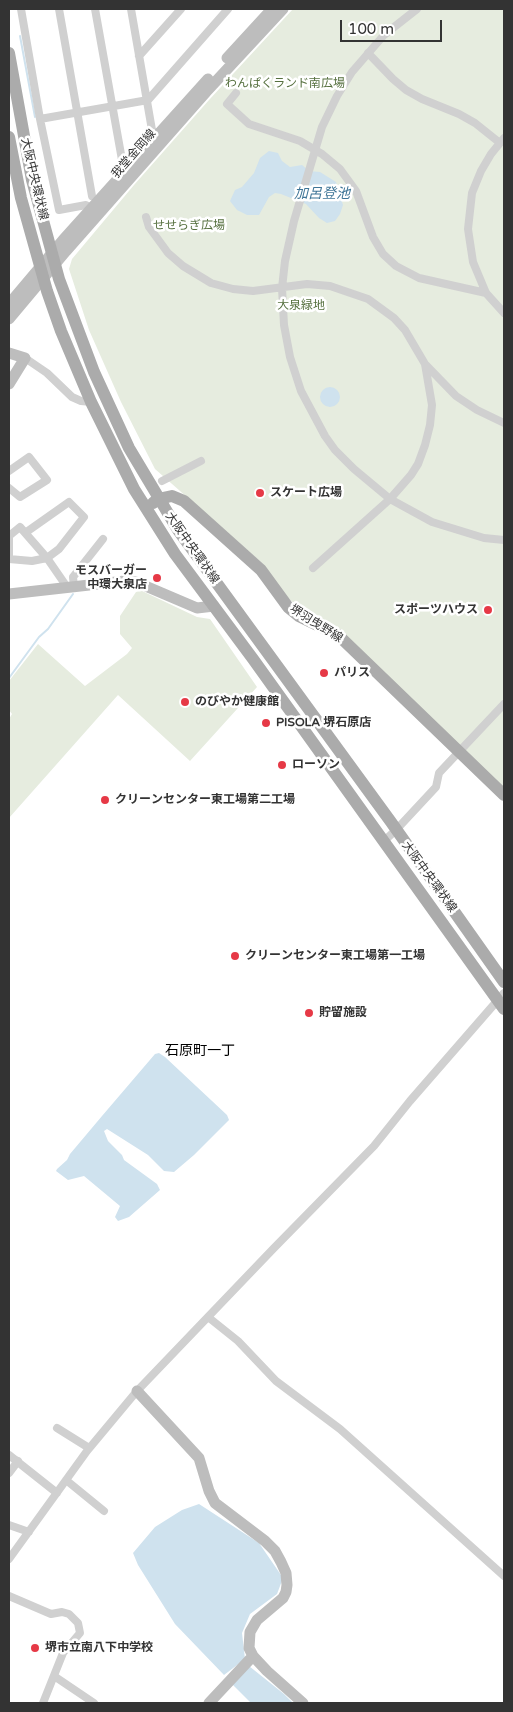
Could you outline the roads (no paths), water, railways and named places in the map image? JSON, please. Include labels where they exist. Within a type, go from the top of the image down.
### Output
[{"type":"main road","name":"我堂金岡線","points":[[53,259],[272,9]]},
{"type":"main road","name":"我堂金岡線","points":[[9,319],[92,208],[124,172],[160,138],[283,9]]},
{"type":"main road","name":"大阪中央環状線","points":[[9,53],[32,180],[53,259],[71,315],[129,448],[178,530],[504,982]]},
{"type":"main road","name":"大阪中央環状線","points":[[9,141],[20,198],[61,331],[91,402],[134,489],[175,554],[502,1000]]},
{"type":"main road","name":"我堂金岡線","points":[[9,304],[42,273]]},
{"type":"main road","points":[[9,353],[25,358],[9,384]]},
{"type":"main road","name":"堺羽曳野線","points":[[158,499],[172,496],[184,501],[262,570],[288,607],[299,616],[338,635],[504,795]]},
{"type":"main road","points":[[145,508],[158,499]]},
{"type":"main road","points":[[9,594],[125,581],[136,582],[197,608],[214,606]]},
{"type":"main road","points":[[137,1391],[199,1458],[209,1491],[215,1503],[265,1541],[275,1552],[286,1573],[287,1585],[283,1598],[257,1620],[250,1632],[249,1648],[253,1656],[303,1703]]},
{"type":"main road","points":[[209,1703],[253,1656]]},
{"type":"street","points":[[21,9],[40,119],[59,210],[86,205],[92,208]]},
{"type":"street","points":[[59,9],[92,196]]},
{"type":"street","points":[[95,9],[124,172]]},
{"type":"street","points":[[139,56],[181,9]]},
{"type":"street","points":[[40,119],[148,100],[228,9]]},
{"type":"street","points":[[417,9],[384,35],[352,72],[337,96],[322,127],[294,221],[285,262],[282,288],[284,325],[290,357],[305,399],[335,450],[354,469],[390,499],[425,519],[454,530],[484,538],[504,540]]},
{"type":"street","points":[[132,10],[152,130],[160,138]]},
{"type":"street","points":[[368,53],[392,79],[406,90],[467,119],[502,141],[481,171],[472,193],[469,216],[469,242],[473,262],[486,293],[504,313]]},
{"type":"street","points":[[236,94],[227,104],[249,124],[300,141],[316,149],[347,177],[356,191],[373,237],[383,254],[396,266],[419,278],[486,293]]},
{"type":"street","points":[[146,217],[149,227],[168,253],[196,275],[211,283],[232,289],[253,291],[308,284],[330,286],[368,299],[394,318],[426,364],[456,396],[476,410],[504,423]]},
{"type":"street","points":[[25,358],[47,372],[72,397],[81,401],[91,402]]},
{"type":"street","points":[[312,568],[390,499],[411,475],[426,445],[430,425],[432,405],[426,364]]},
{"type":"street","points":[[9,471],[29,457],[48,480],[20,497],[9,488]]},
{"type":"street","points":[[162,481],[202,461]]},
{"type":"street","points":[[25,534],[69,502],[84,517],[58,549],[46,558],[32,561],[10,559],[9,536],[20,527],[25,534],[46,558],[71,587]]},
{"type":"street","points":[[71,587],[73,577],[102,539]]},
{"type":"street","points":[[384,841],[436,787],[439,774],[504,704]]},
{"type":"street","points":[[9,1559],[89,1448],[137,1391],[374,1146],[410,1101],[502,1000]]},
{"type":"street","points":[[208,1317],[238,1341],[276,1381],[340,1429],[504,1576]]},
{"type":"street","points":[[57,1428],[89,1448]]},
{"type":"street","points":[[9,1454],[57,1493]]},
{"type":"street","points":[[9,1472],[18,1461]]},
{"type":"street","points":[[66,1480],[104,1511]]},
{"type":"street","points":[[9,1525],[29,1532]]},
{"type":"street","points":[[9,1596],[51,1614],[62,1612],[68,1614],[78,1623],[80,1633],[63,1653],[43,1703]]},
{"type":"street","points":[[54,1676],[94,1703]]},
{"type":"water","name":"加呂登池","points":[[269,151],[278,153],[282,161],[290,167],[302,165],[309,171],[320,172],[336,182],[343,205],[335,221],[327,223],[319,218],[306,204],[275,193],[269,197],[259,215],[247,215],[237,210],[230,201],[235,190],[242,187],[254,173],[260,158]]},
{"type":"water","points":[[326,387],[334,387],[340,393],[340,401],[334,407],[326,407],[320,401],[320,393]]},
{"type":"water","points":[[159,1053],[227,1115],[229,1120],[174,1172],[164,1171],[148,1155],[107,1129],[104,1131],[108,1141],[122,1155],[124,1160],[157,1184],[160,1190],[129,1217],[118,1221],[115,1217],[120,1206],[84,1176],[68,1180],[56,1171],[155,1054]]},
{"type":"water","points":[[199,1504],[259,1543],[283,1578],[277,1594],[250,1614],[242,1633],[245,1659],[224,1675],[175,1624],[138,1565],[133,1553],[155,1527],[182,1510]]},
{"type":"water","points":[[249,1666],[293,1703],[251,1703],[232,1684]]},
{"type":"waterway","points":[[20,36],[35,117]]},
{"type":"waterway","points":[[9,678],[73,594]]},
{"type":"place","name":"スケート広場","points":[[260,493]]},
{"type":"place","name":"モスバーガー 中環大泉店","points":[[157,578]]},
{"type":"place","name":"スポーツハウス","points":[[488,610]]},
{"type":"place","name":"パリス","points":[[324,673]]},
{"type":"place","name":"のびやか健康館","points":[[185,702]]},
{"type":"place","name":"PISOLA 堺石原店","points":[[266,723]]},
{"type":"place","name":"ローソン","points":[[282,765]]},
{"type":"place","name":"クリーンセンター東工場第二工場","points":[[105,800]]},
{"type":"place","name":"クリーンセンター東工場第一工場","points":[[235,956]]},
{"type":"place","name":"貯留施設","points":[[309,1013]]},
{"type":"place","name":"堺市立南八下中学校","points":[[35,1648]]},
{"type":"district","name":"石原町一丁","points":[[200,1051]]},
{"type":"park label","name":"わんぱくランド南広場","points":[[285,84]]},
{"type":"park label","name":"せせらぎ広場","points":[[189,226]]},
{"type":"park label","name":"大泉緑地","points":[[301,306]]}]
